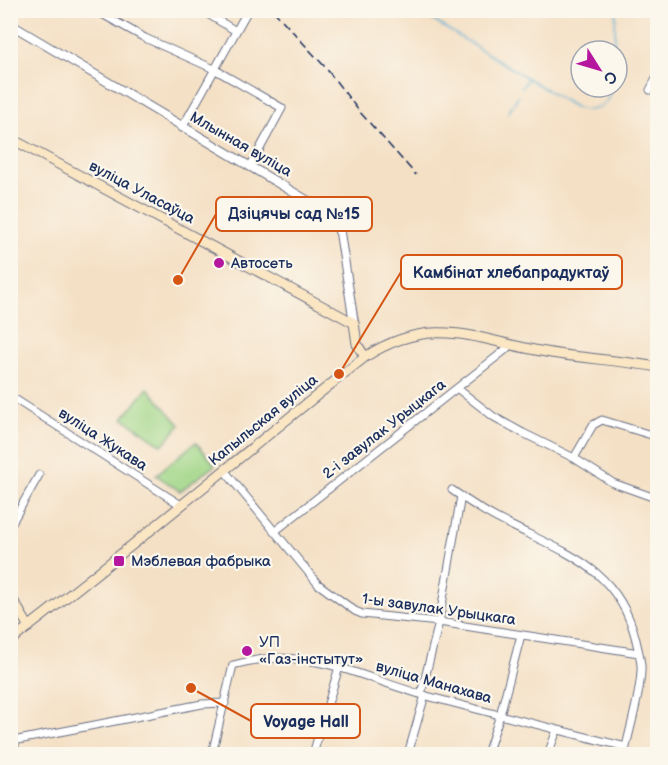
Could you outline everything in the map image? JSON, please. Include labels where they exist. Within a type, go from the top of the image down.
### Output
[{"type":"main road","name":"вуліца Уласаўца","points":[[10,138],[354,323]]},
{"type":"main road","name":"Млынная вуліца","points":[[354,323],[357,344],[365,357]]},
{"type":"main road","name":"Капыльская вуліца","points":[[10,641],[365,357],[381,347],[403,338],[433,333],[459,333],[557,354],[616,359],[657,367]]},
{"type":"main road","points":[[10,595],[29,627]]},
{"type":"street","points":[[201,10],[236,31]]},
{"type":"street","points":[[182,128],[248,10]]},
{"type":"street","points":[[102,14],[145,38],[214,69],[282,108],[250,167]]},
{"type":"street","name":"Млынная вуліца","points":[[10,24],[182,128],[310,201],[332,220],[340,233],[344,249],[354,323]]},
{"type":"street","points":[[650,90],[657,75]]},
{"type":"street","name":"2-і завулак Урыцкага","points":[[274,532],[458,389],[510,345]]},
{"type":"street","points":[[458,389],[494,417],[574,458],[614,483],[657,499]]},
{"type":"street","name":"вуліца Жукава","points":[[10,396],[181,505]]},
{"type":"street","points":[[574,458],[593,425],[602,420],[657,437]]},
{"type":"street","name":"1-ы завулак Урыцкага","points":[[224,470],[318,584],[355,611],[362,614],[440,622],[639,653]]},
{"type":"street","points":[[10,526],[39,475]]},
{"type":"street","points":[[452,490],[508,524],[557,546],[600,576],[615,592],[626,610],[639,653],[641,672],[624,751]]},
{"type":"street","points":[[408,754],[440,622],[460,496]]},
{"type":"street","points":[[487,754],[500,716],[521,635]]},
{"type":"street","name":"вуліца Манахава","points":[[225,703],[233,665],[248,660],[279,657],[316,660],[423,695],[557,730],[624,751]]},
{"type":"street","points":[[313,754],[339,667]]},
{"type":"street","points":[[16,754],[12,739],[202,704],[225,703],[212,754]]},
{"type":"street","points":[[548,754],[557,730]]},
{"type":"green space","points":[[148,388],[180,425],[162,445],[123,418]]},
{"type":"green space","points":[[196,442],[215,465],[180,491],[156,475]]},
{"type":"waterway","points":[[416,10],[578,109],[590,110],[605,103],[608,99]]},
{"type":"waterway","points":[[615,39],[616,10]]},
{"type":"waterway","points":[[522,87],[528,79]]},
{"type":"waterway","points":[[508,113],[518,96]]},
{"type":"railway","points":[[273,10],[325,67],[359,111],[416,175]]},
{"type":"place","name":"Автосеть","points":[[219,263]]},
{"type":"place","name":"Дзіцячы сад №15","points":[[178,280]]},
{"type":"place","name":"Камбінат хлебапрадуктаў","points":[[339,374]]},
{"type":"place","name":"Мэблевая фабрыка","points":[[119,561]]},
{"type":"place","name":"УП «Газ-інстытут»","points":[[247,651]]},
{"type":"place","name":"Voyage Hall","points":[[191,688]]}]
